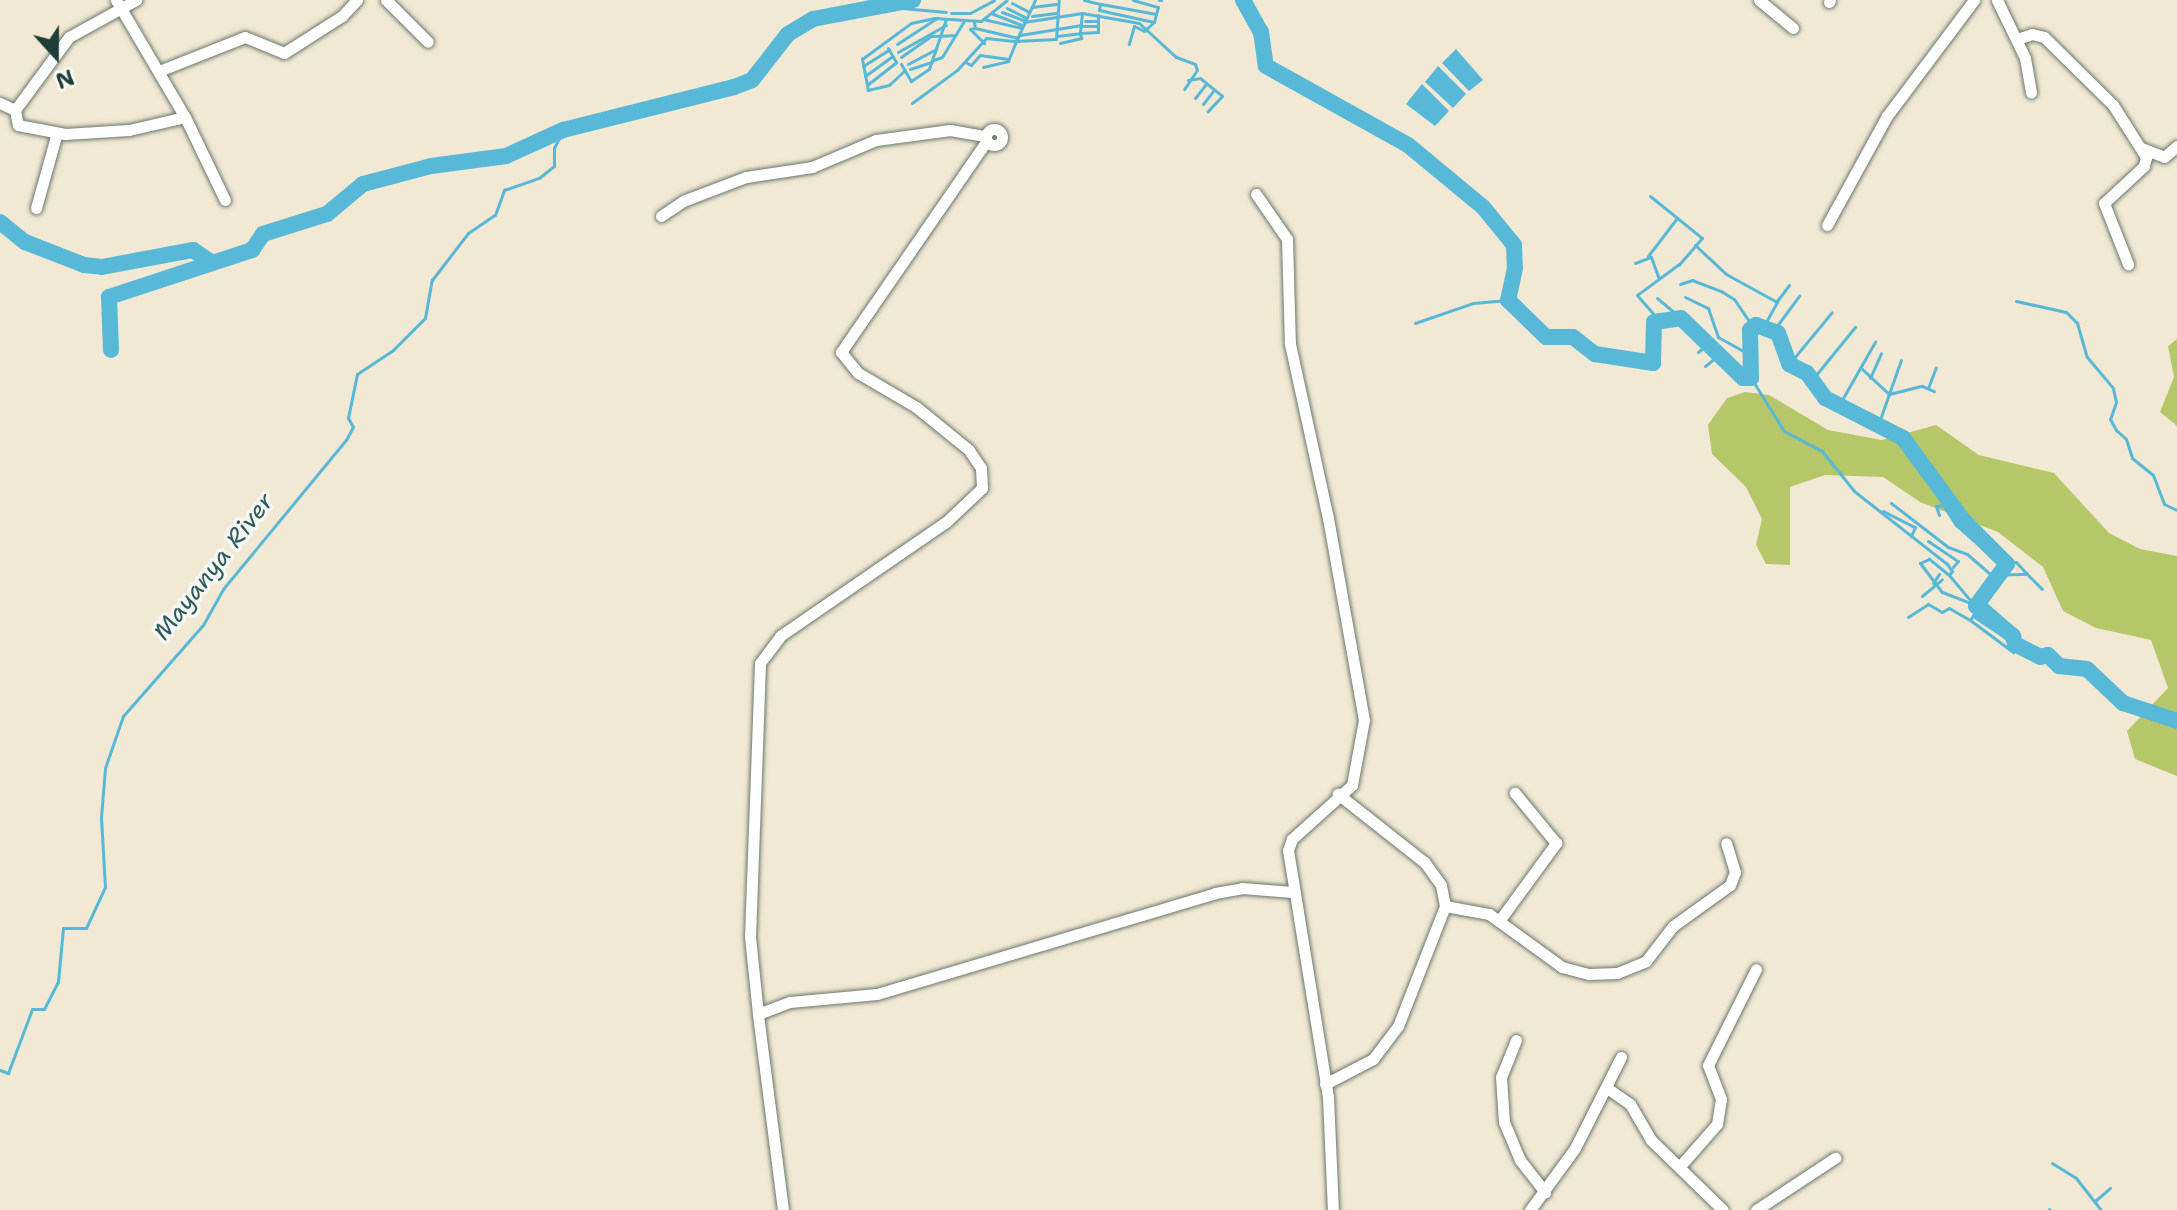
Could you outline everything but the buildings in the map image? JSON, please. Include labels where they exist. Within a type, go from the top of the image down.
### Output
[{"type":"street","points":[[136,0],[120,5],[69,37],[15,110],[18,125],[57,133],[129,130],[185,117]]},
{"type":"street","points":[[159,71],[245,37],[284,53],[342,16],[357,0]]},
{"type":"street","points":[[386,0],[428,42]]},
{"type":"street","points":[[1759,0],[1793,28]]},
{"type":"street","points":[[1827,225],[1887,116],[1974,0]]},
{"type":"street","points":[[1997,0],[2017,39],[2031,92]]},
{"type":"street","points":[[120,5],[185,117],[225,200]]},
{"type":"street","points":[[2017,39],[2044,37],[2113,105],[2141,148],[2146,163],[2104,203],[2128,264]]},
{"type":"street","points":[[0,103],[15,110]]},
{"type":"street","points":[[661,216],[683,201],[746,177],[812,167],[876,140],[950,130],[984,139],[841,352],[858,373],[916,407],[969,450],[981,468],[982,488],[946,522],[780,636],[760,663],[750,937],[783,1210]]},
{"type":"street","points":[[36,208],[57,133]]},
{"type":"street","points":[[2141,148],[2164,157],[2177,146]]},
{"type":"street","points":[[1256,194],[1287,239],[1290,344],[1328,518],[1364,720],[1352,785],[1338,794],[1292,839],[1288,850],[1292,892],[1325,1084],[1333,1210]]},
{"type":"street","points":[[1499,921],[1556,843],[1515,793]]},
{"type":"street","points":[[1325,1084],[1373,1059],[1398,1026],[1445,906],[1441,885],[1424,862],[1338,794]]},
{"type":"street","points":[[1445,906],[1478,910],[1499,921],[1562,967],[1589,974],[1631,968],[1658,951],[1673,926],[1730,885],[1735,872],[1726,843]]},
{"type":"street","points":[[758,1014],[790,1002],[877,994],[1215,893],[1242,888],[1292,892]]},
{"type":"street","points":[[1681,1165],[1717,1124],[1721,1099],[1708,1069],[1710,1058],[1756,969]]},
{"type":"street","points":[[1516,1040],[1501,1077],[1504,1122],[1520,1160],[1545,1192]]},
{"type":"street","points":[[1530,1210],[1545,1192],[1607,1088],[1621,1057]]},
{"type":"street","points":[[1607,1088],[1630,1104],[1651,1140],[1681,1165],[1723,1210]]},
{"type":"street","points":[[1756,1210],[1835,1158]]},
{"type":"green space","points":[[2177,339],[2177,426],[2160,412],[2174,377],[2168,346]]},
{"type":"green space","points":[[1745,392],[1769,395],[1828,430],[1882,440],[1936,425],[1979,455],[2054,473],[2109,533],[2140,549],[2177,556],[2177,776],[2135,759],[2127,731],[2168,688],[2151,640],[2096,628],[2063,611],[2043,567],[1998,532],[1920,502],[1883,477],[1825,475],[1790,487],[1790,565],[1766,564],[1756,545],[1762,519],[1746,487],[1712,454],[1708,425],[1727,398]]},
{"type":"water","points":[[1456,49],[1483,80],[1469,91],[1442,63]]},
{"type":"water","points":[[1438,66],[1466,94],[1453,108],[1425,82]]},
{"type":"water","points":[[1422,84],[1449,111],[1435,126],[1406,104]]},
{"type":"waterway","name":"Mayanya River","points":[[884,0],[886,5]]},
{"type":"waterway","name":"Mayanya River","points":[[111,350],[109,297],[252,250],[263,234],[327,214],[363,184],[431,166],[506,156],[563,130],[734,87],[752,80],[788,34],[813,19],[913,0]]},
{"type":"waterway","points":[[951,13],[970,13],[994,0]]},
{"type":"waterway","points":[[905,70],[889,85],[868,90],[862,59],[911,23],[934,18],[981,21],[1007,0]]},
{"type":"waterway","points":[[912,103],[957,70],[986,38],[1016,41],[1035,0]]},
{"type":"waterway","points":[[983,67],[1008,61],[1016,41],[1056,39],[1059,0]]},
{"type":"waterway","points":[[1084,0],[1100,4],[1099,10],[1154,22],[1144,31],[1134,26],[1129,44]]},
{"type":"waterway","points":[[1133,0],[1158,7],[1156,14]]},
{"type":"waterway","name":"Mayanya River","points":[[1243,0],[1261,32],[1266,66],[1408,145],[1483,207],[1514,245],[1515,268],[1508,300],[1546,337],[1573,337],[1595,354],[1653,363],[1654,322],[1681,318],[1743,378],[1751,378],[1750,330],[1756,325],[1778,333],[1789,364],[1807,373],[1825,398],[1903,438],[1963,520],[2007,564],[1976,606],[2013,636],[2015,644],[2040,657],[2048,655],[2059,666],[2087,669],[2123,703],[2177,721]]},
{"type":"waterway","points":[[900,3],[902,8],[946,12]]},
{"type":"waterway","points":[[1012,3],[1029,12]]},
{"type":"waterway","points":[[1032,7],[1058,4]]},
{"type":"waterway","points":[[1101,4],[1156,14],[1154,22]]},
{"type":"waterway","points":[[1007,8],[1025,17]]},
{"type":"waterway","points":[[1002,12],[1025,21]]},
{"type":"waterway","points":[[1032,16],[1058,13]]},
{"type":"waterway","points":[[1082,13],[1080,33],[1098,32],[1098,15]]},
{"type":"waterway","points":[[1024,22],[1082,13],[1139,23],[1176,57],[1195,64],[1197,70],[1184,89]]},
{"type":"waterway","points":[[993,14],[1022,25]]},
{"type":"waterway","points":[[897,44],[937,18]]},
{"type":"waterway","points":[[901,64],[911,81],[929,69],[946,19]]},
{"type":"waterway","points":[[983,19],[1021,28]]},
{"type":"waterway","points":[[933,60],[942,57],[964,21]]},
{"type":"waterway","points":[[1085,21],[1098,21]]},
{"type":"waterway","points":[[974,22],[975,28],[970,29],[984,43]]},
{"type":"waterway","points":[[898,52],[946,25]]},
{"type":"waterway","points":[[1020,35],[1081,25]]},
{"type":"waterway","points":[[1083,26],[1098,26]]},
{"type":"waterway","points":[[975,28],[1018,38]]},
{"type":"waterway","points":[[1057,36],[1080,33]]},
{"type":"waterway","points":[[1060,43],[1081,38],[1080,33]]},
{"type":"waterway","points":[[901,57],[931,36],[955,35]]},
{"type":"waterway","points":[[867,85],[896,62],[888,48]]},
{"type":"waterway","points":[[908,64],[936,49]]},
{"type":"waterway","points":[[863,66],[889,50]]},
{"type":"waterway","points":[[965,62],[971,65],[980,55],[1007,59]]},
{"type":"waterway","points":[[865,76],[893,56]]},
{"type":"waterway","points":[[910,69],[932,62]]},
{"type":"waterway","points":[[1188,80],[1200,78],[1222,96],[1208,111]]},
{"type":"waterway","points":[[1195,98],[1206,84]]},
{"type":"waterway","points":[[1203,104],[1213,91]]},
{"type":"waterway","name":"Mayanya River","points":[[0,1070],[8,1073],[32,1009],[44,1009],[58,982],[63,928],[86,928],[105,887],[101,817],[105,768],[123,716],[203,625],[223,589],[346,440],[353,427],[348,418],[357,374],[393,350],[425,318],[432,280],[468,233],[495,215],[504,190],[539,178],[554,166],[554,148],[563,130]]},
{"type":"waterway","points":[[1650,196],[1702,238],[1679,264],[1637,295],[1659,320]]},
{"type":"waterway","points":[[1648,256],[1677,218]]},
{"type":"waterway","points":[[0,222],[25,242],[84,265],[102,267],[193,250],[212,263]]},
{"type":"waterway","points":[[1695,245],[1726,274],[1777,302],[1763,327]]},
{"type":"waterway","points":[[1635,263],[1651,257],[1659,279]]},
{"type":"waterway","points":[[1680,284],[1692,280],[1721,291],[1734,299],[1753,327]]},
{"type":"waterway","points":[[1777,301],[1789,285]]},
{"type":"waterway","points":[[1773,331],[1799,296]]},
{"type":"waterway","points":[[1685,297],[1708,308],[1718,337],[1749,354]]},
{"type":"waterway","points":[[1657,298],[1681,318]]},
{"type":"waterway","points":[[1415,323],[1473,303],[1508,300]]},
{"type":"waterway","points":[[2016,301],[2066,312],[2077,323],[2087,357],[2113,388],[2116,402],[2110,419],[2126,439],[2132,458],[2153,475],[2164,504],[2177,510]]},
{"type":"waterway","points":[[1789,364],[1832,312]]},
{"type":"waterway","points":[[1811,381],[1855,327]]},
{"type":"waterway","points":[[1839,405],[1875,342]]},
{"type":"waterway","points":[[1698,352],[1706,345]]},
{"type":"waterway","points":[[1870,378],[1881,353]]},
{"type":"waterway","points":[[1705,366],[1720,354]]},
{"type":"waterway","points":[[1877,428],[1901,360]]},
{"type":"waterway","points":[[1928,388],[1936,367]]},
{"type":"waterway","points":[[1861,368],[1889,394],[1922,386],[1934,391]]},
{"type":"waterway","points":[[1751,378],[1784,431],[1822,451],[1854,491],[1947,564],[1952,571],[1949,575],[1974,605]]},
{"type":"waterway","points":[[1891,503],[1948,547],[1967,554],[1991,575],[1986,583],[1991,585]]},
{"type":"waterway","points":[[1939,515],[1936,506],[1953,504]]},
{"type":"waterway","points":[[1943,505],[1956,525],[1999,563],[1991,575],[2027,574],[2042,589]]},
{"type":"waterway","points":[[1883,511],[1915,527],[1911,536]]},
{"type":"waterway","points":[[1928,541],[1958,561],[1953,567]]},
{"type":"waterway","points":[[1949,575],[1929,559],[1920,563],[1942,592],[1971,603]]},
{"type":"waterway","points":[[2007,564],[2016,562],[2027,574]]},
{"type":"waterway","points":[[1933,583],[1939,574]]},
{"type":"waterway","points":[[1922,596],[1942,579]]},
{"type":"waterway","points":[[1979,598],[2017,631],[2013,636]]},
{"type":"waterway","points":[[1908,617],[1928,604],[1942,612],[1949,608],[1970,620]]},
{"type":"waterway","points":[[1978,608],[1970,620],[2013,652],[2019,646]]},
{"type":"waterway","points":[[1973,616],[2015,644]]},
{"type":"waterway","points":[[2052,1163],[2076,1178],[2101,1210]]},
{"type":"waterway","points":[[2095,1201],[2110,1188]]}]
